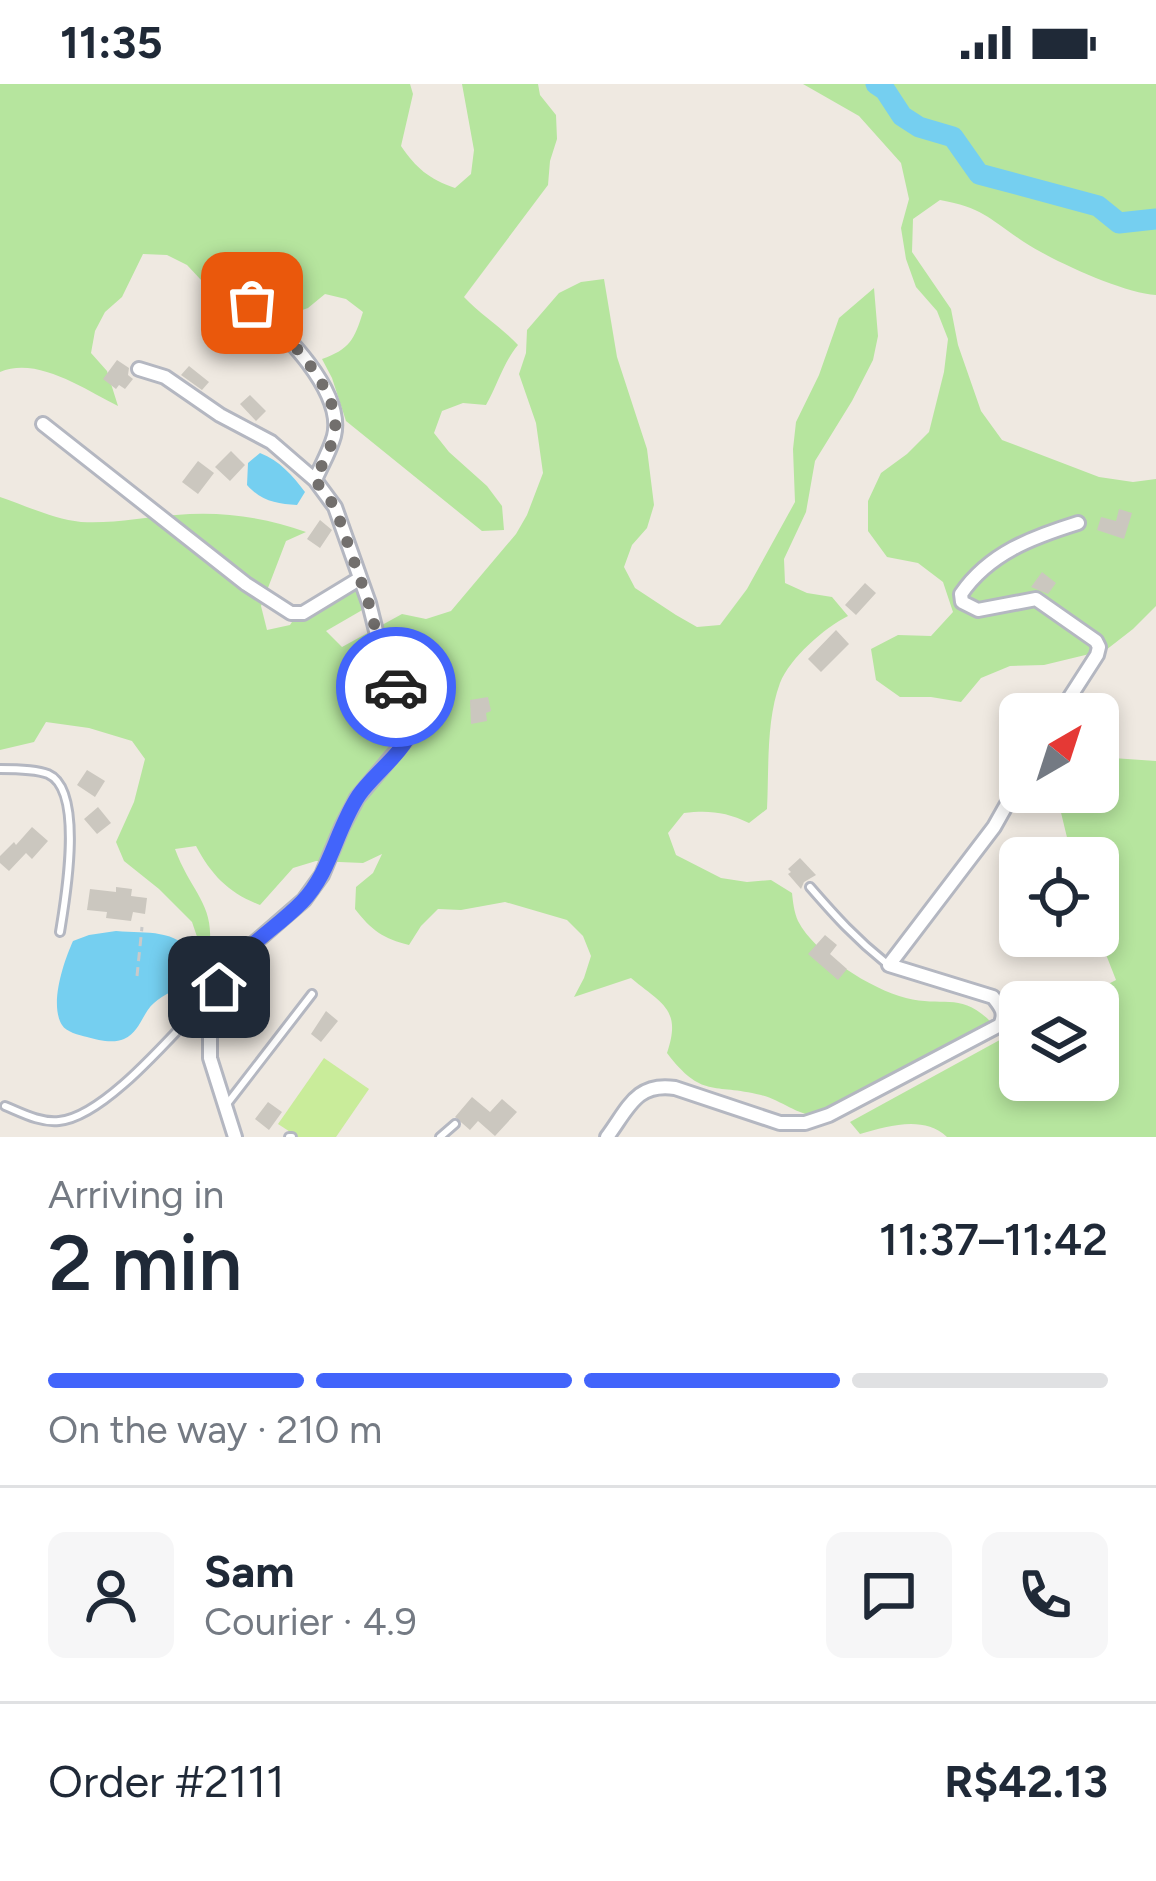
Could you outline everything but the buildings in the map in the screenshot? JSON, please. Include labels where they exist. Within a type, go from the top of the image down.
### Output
[{"type":"street","points":[[252,303],[286,335],[326,390],[334,410],[335,434],[315,480]]},
{"type":"street","points":[[139,368],[177,384],[220,416],[271,442],[315,480],[335,507],[385,667],[412,719],[405,741],[357,798],[322,875],[304,900],[236,959],[219,987],[210,1058],[235,1137]]},
{"type":"street","points":[[43,424],[246,584],[291,613],[303,613],[358,579]]},
{"type":"street","points":[[1073,693],[1097,655],[1096,641],[1036,599],[978,610],[962,602],[961,594],[997,557],[1019,543],[1078,523]]},
{"type":"street","points":[[607,1137],[638,1096],[658,1085],[780,1123],[806,1123],[1000,1025],[1002,1008],[993,998],[889,965],[1002,813]]},
{"type":"lane","points":[[0,769],[47,773],[60,785],[71,848],[60,932]]},
{"type":"lane","points":[[810,887],[827,910],[889,965]]},
{"type":"lane","points":[[5,1106],[35,1119],[61,1121],[90,1112],[219,987]]},
{"type":"lane","points":[[225,1106],[312,994]]},
{"type":"lane","points":[[440,1137],[455,1124]]},
{"type":"path","points":[[137,976],[142,927]]},
{"type":"green space","points":[[0,84],[410,84],[413,94],[401,146],[424,172],[455,188],[471,174],[474,150],[462,84],[538,84],[540,95],[556,115],[557,139],[548,185],[464,297],[518,345],[486,405],[463,403],[442,411],[434,433],[502,506],[504,530],[482,531],[346,421],[322,359],[345,347],[357,330],[363,312],[346,299],[325,294],[308,308],[285,316],[202,281],[187,265],[167,255],[143,254],[122,297],[105,312],[95,331],[91,353],[107,371],[118,406],[45,372],[15,368],[0,372]]},
{"type":"green space","points":[[803,84],[1156,84],[1156,295],[1070,267],[967,207],[940,200],[913,219],[912,252],[951,309],[981,411],[1002,440],[1099,477],[1133,482],[1156,479],[1156,606],[1106,650],[1044,665],[1010,666],[981,678],[961,702],[900,697],[876,680],[871,649],[898,635],[931,636],[953,612],[943,582],[918,563],[887,557],[868,531],[868,501],[881,473],[929,432],[948,339],[937,311],[916,287],[906,259],[901,228],[909,199],[901,163],[859,116]]},
{"type":"green space","points":[[604,279],[617,357],[647,449],[654,505],[647,528],[632,545],[624,567],[635,588],[697,627],[720,625],[747,589],[795,502],[796,422],[839,318],[874,288],[878,336],[873,360],[815,461],[806,512],[784,559],[785,583],[832,597],[848,616],[809,645],[780,683],[770,729],[767,809],[749,823],[717,813],[684,813],[668,833],[676,855],[721,878],[771,880],[792,893],[806,933],[861,978],[906,998],[972,1007],[994,1025],[817,1116],[761,1095],[709,1087],[690,1077],[667,1053],[672,1026],[666,1009],[631,978],[574,997],[591,956],[583,936],[567,920],[505,902],[438,909],[409,945],[379,933],[355,909],[356,887],[373,873],[382,854],[363,863],[316,861],[293,868],[260,905],[222,882],[196,846],[175,849],[207,915],[210,944],[206,963],[192,922],[124,861],[116,842],[134,802],[145,759],[132,741],[46,722],[34,742],[0,750],[0,497],[81,522],[209,514],[258,519],[306,532],[286,541],[261,606],[267,630],[290,625],[316,599],[371,587],[364,609],[326,631],[342,647],[402,614],[426,619],[451,611],[516,534],[543,473],[536,423],[519,374],[527,330],[559,293],[581,282]]},
{"type":"green space","points":[[1119,758],[1156,761],[1156,1137],[947,1137],[917,1124],[860,1134],[850,1122],[999,1040],[999,1101],[1119,1101],[1119,981],[1114,981],[1107,957],[1119,957],[1119,837],[1067,837],[1061,813],[1119,813]]},
{"type":"green space","points":[[324,1058],[369,1089],[336,1137],[298,1137],[278,1124]]},
{"type":"water","points":[[260,453],[285,469],[305,492],[297,505],[270,501],[247,485],[248,463]]},
{"type":"water","points":[[116,931],[160,934],[179,941],[196,956],[191,976],[154,1003],[124,1039],[106,1041],[66,1030],[57,1006],[73,941]]},
{"type":"waterway","points":[[876,84],[902,116],[919,127],[953,137],[979,174],[1098,206],[1119,223],[1156,219]]},
{"type":"way so far","points":[[252,303],[286,335],[326,390],[334,410],[335,434],[315,480],[335,507],[346,534],[385,667],[396,687]]},
{"type":"route","points":[[219,987],[236,959],[304,900],[322,875],[357,798],[405,741],[412,719],[396,687]]}]
